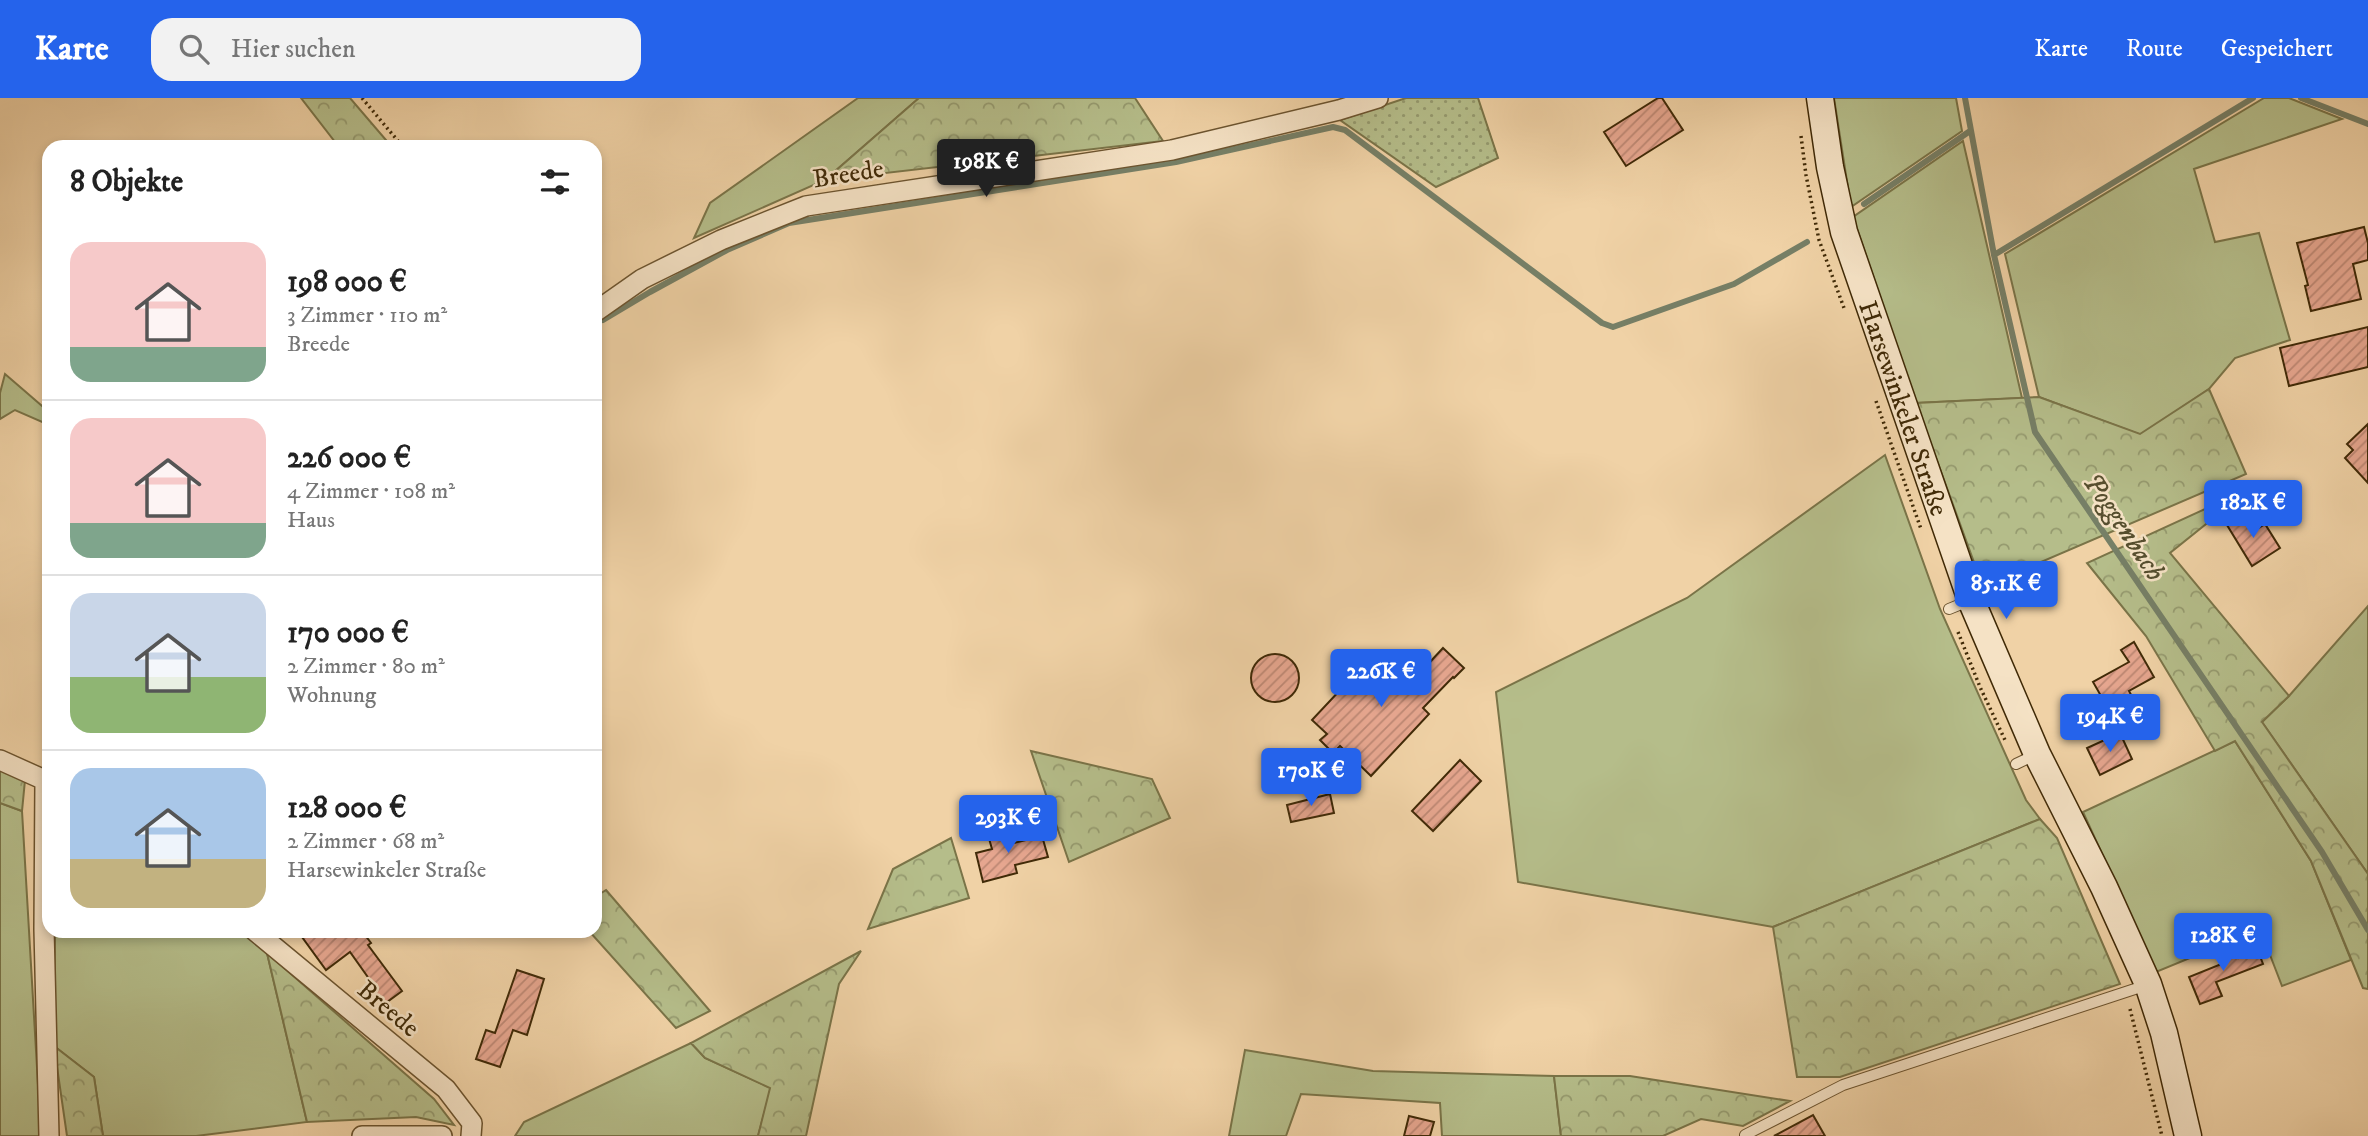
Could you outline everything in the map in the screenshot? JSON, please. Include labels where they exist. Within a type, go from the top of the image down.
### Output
[{"type":"street","name":"Breede","points":[[602,307],[642,279],[721,240],[806,206],[1172,150],[1378,98]]},
{"type":"street","name":"Harsewinkeler Straße","points":[[1820,98],[1830,167],[1844,232],[1960,604],[2026,759],[2104,887],[2148,984],[2164,1032],[2188,1136]]},
{"type":"street","points":[[0,760],[42,777]]},
{"type":"street","points":[[44,938],[50,1136]]},
{"type":"street","name":"Breede","points":[[263,938],[446,1089],[472,1123],[471,1136]]},
{"type":"street","points":[[362,1136],[442,1136]]},
{"type":"lane","points":[[1745,1135],[1843,1085],[2148,984]]},
{"type":"path","points":[[362,98],[397,140]]},
{"type":"green space","points":[[301,98],[350,98],[386,140],[334,140]]},
{"type":"green space","points":[[858,98],[919,98],[825,180],[694,238],[710,203]]},
{"type":"green space","points":[[919,98],[1135,98],[1163,141],[825,180]]},
{"type":"green space","points":[[1406,98],[1478,98],[1498,158],[1436,187],[1340,120]]},
{"type":"green space","points":[[1834,98],[1956,98],[1962,131],[1851,207]]},
{"type":"green space","points":[[2264,98],[2289,98],[2342,119],[2194,169],[2215,242],[2259,233],[2290,340],[2235,358],[2209,389],[2141,435],[2039,397],[2005,254]]},
{"type":"green space","points":[[1963,141],[2022,398],[1916,403],[1853,217]]},
{"type":"green space","points":[[5,374],[42,406],[42,422],[15,410],[0,419],[0,393]]},
{"type":"green space","points":[[2209,389],[2246,474],[1983,587],[1916,403],[2039,397],[2140,434]]},
{"type":"green space","points":[[1885,455],[1940,609],[2026,800],[2040,819],[1773,927],[1518,882],[1496,692],[1687,598]]},
{"type":"green space","points":[[2251,488],[2170,553],[2289,696],[2262,722],[2368,874],[2368,989],[2363,988],[2311,861],[2235,741],[2215,751],[2146,636],[2087,563]]},
{"type":"green space","points":[[2368,606],[2368,874],[2262,722],[2289,696]]},
{"type":"green space","points":[[2235,741],[2311,861],[2351,960],[2282,986],[2260,929],[2156,972],[2083,812]]},
{"type":"green space","points":[[1031,751],[1152,779],[1170,818],[1069,862]]},
{"type":"green space","points":[[0,769],[25,780],[22,811],[0,803]]},
{"type":"green space","points":[[0,803],[22,811],[41,1136],[0,1136]]},
{"type":"green space","points":[[2040,819],[2057,838],[2120,984],[1840,1077],[1797,1077],[1773,927]]},
{"type":"green space","points":[[951,838],[969,898],[868,929],[893,869]]},
{"type":"green space","points":[[606,890],[710,1011],[676,1028],[595,938],[602,938],[602,893]]},
{"type":"green space","points":[[55,938],[250,938],[267,953],[307,1122],[196,1136],[103,1136],[94,1077],[54,1046]]},
{"type":"green space","points":[[861,951],[839,984],[806,1136],[758,1136],[770,1088],[705,1058],[691,1043]]},
{"type":"green space","points":[[267,953],[434,1099],[454,1125],[416,1117],[307,1122]]},
{"type":"green space","points":[[691,1043],[705,1058],[771,1088],[758,1136],[515,1136],[524,1122]]},
{"type":"green space","points":[[54,1046],[94,1077],[103,1136],[67,1136]]},
{"type":"green space","points":[[1245,1050],[1373,1071],[1554,1076],[1561,1136],[1442,1136],[1440,1103],[1301,1094],[1286,1136],[1229,1136]]},
{"type":"green space","points":[[1554,1076],[1630,1076],[1790,1101],[1743,1126],[1701,1119],[1663,1136],[1561,1136]]},
{"type":"building","points":[[1662,98],[1683,130],[1626,166],[1604,132]]},
{"type":"building","points":[[2364,227],[2368,260],[2353,264],[2361,299],[2311,311],[2305,286],[2308,285],[2297,243]]},
{"type":"building","points":[[2368,327],[2368,367],[2289,386],[2280,348]]},
{"type":"building","points":[[2368,424],[2368,483],[2345,458],[2353,450],[2347,444]]},
{"type":"building","points":[[2244,514],[2254,531],[2265,524],[2280,548],[2252,566],[2227,525]]},
{"type":"building","points":[[2134,642],[2154,677],[2129,691],[2136,704],[2113,717],[2093,682],[2129,662],[2121,650]]},
{"type":"building","points":[[1443,648],[1464,668],[1423,708],[1429,714],[1371,776],[1340,746],[1333,753],[1320,740],[1327,734],[1312,720],[1343,687],[1339,683],[1367,654],[1404,690]]},
{"type":"building","points":[[1275,654],[1292,661],[1299,678],[1292,695],[1275,702],[1258,695],[1251,678],[1258,661]]},
{"type":"building","points":[[2120,733],[2132,759],[2100,775],[2087,748]]},
{"type":"building","points":[[1460,760],[1481,781],[1433,831],[1412,811]]},
{"type":"building","points":[[1330,794],[1334,813],[1291,822],[1287,805]]},
{"type":"building","points":[[1006,830],[1010,844],[1042,836],[1048,857],[1015,865],[1017,873],[983,882],[976,853],[992,849],[988,835]]},
{"type":"building","points":[[303,938],[367,938],[371,943],[368,945],[402,991],[383,1005],[369,985],[372,983],[350,952],[326,970]]},
{"type":"building","points":[[2234,944],[2239,958],[2258,951],[2263,964],[2216,982],[2222,996],[2200,1004],[2189,977],[2224,963],[2219,950]]},
{"type":"building","points":[[517,970],[544,979],[527,1035],[513,1030],[500,1067],[476,1059],[486,1030],[495,1033]]},
{"type":"building","points":[[1813,1115],[1825,1136],[1774,1136]]},
{"type":"building","points":[[1409,1116],[1434,1122],[1430,1136],[1404,1136]]},
{"type":"waterway","name":"Poggenbach","points":[[1965,98],[1994,255],[2035,432],[2322,852],[2368,930]]},
{"type":"waterway","points":[[1994,255],[2253,98]]},
{"type":"waterway","points":[[2301,98],[2368,124]]},
{"type":"waterway","points":[[603,320],[727,250],[789,223],[1176,162],[1333,127],[1345,130],[1602,323],[1613,327],[1734,284],[1807,242]]},
{"type":"waterway","points":[[1864,204],[1970,131]]}]
